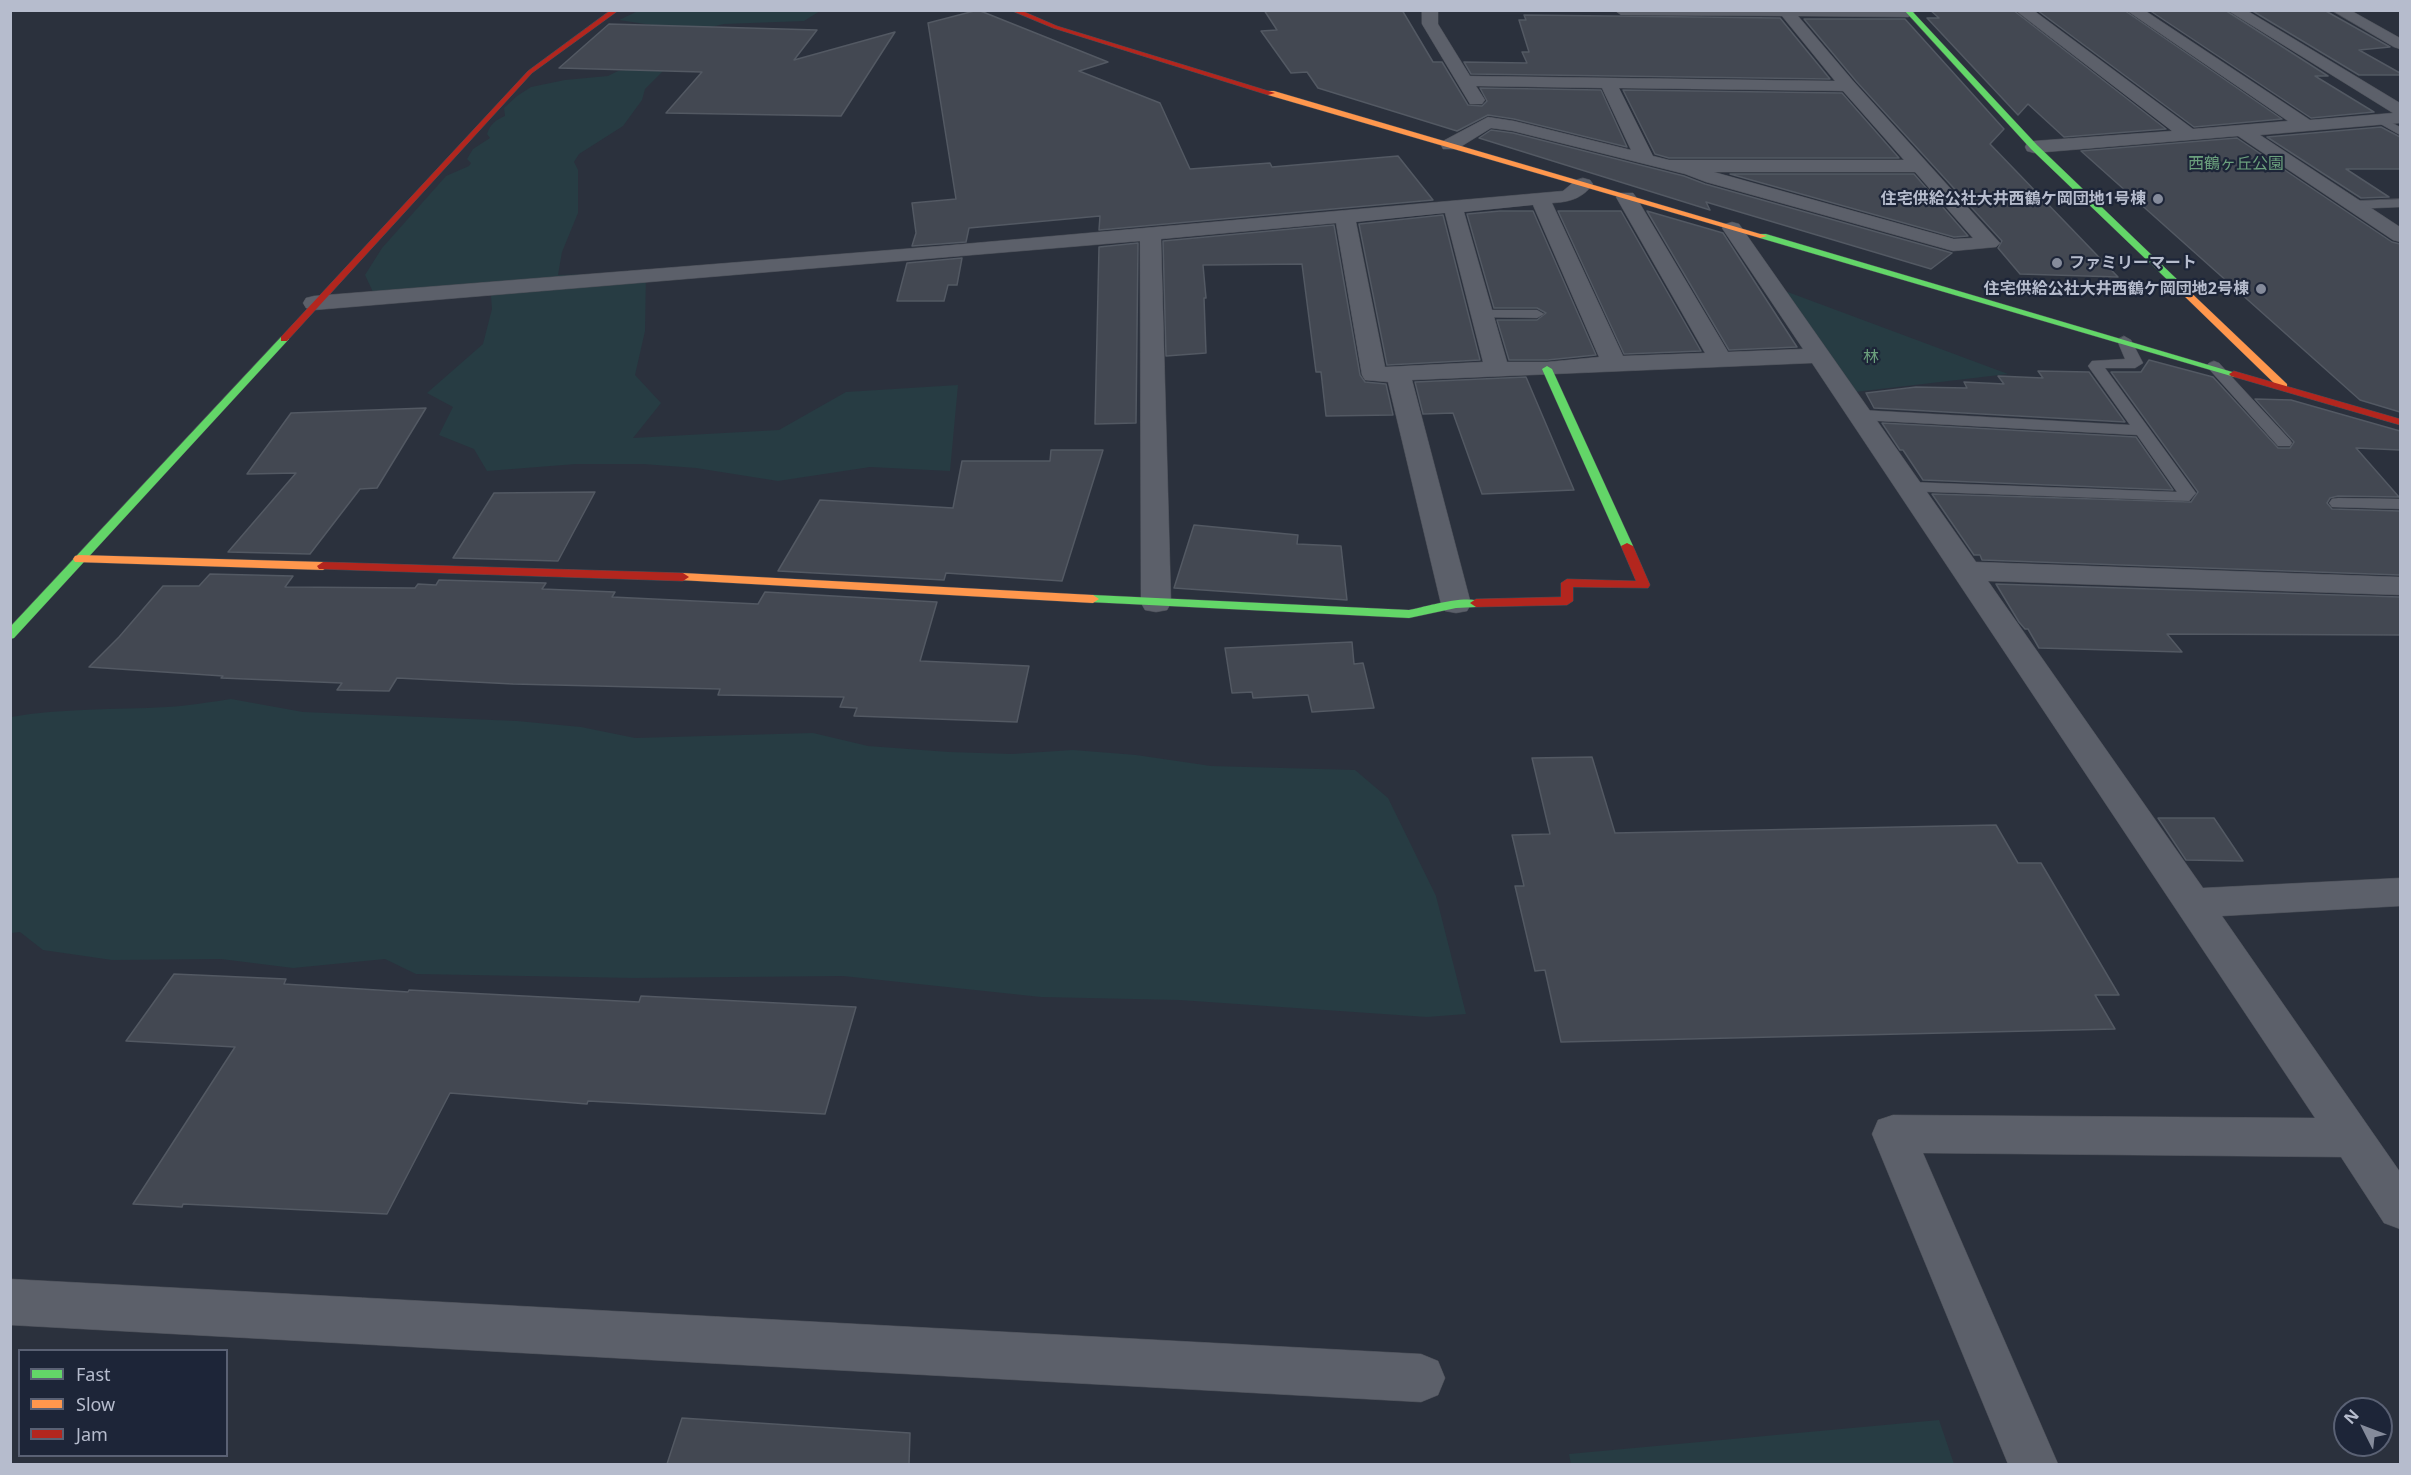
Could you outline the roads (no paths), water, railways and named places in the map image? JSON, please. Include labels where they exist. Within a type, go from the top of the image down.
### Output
[{"type":"street","points":[[10,635],[314,303],[530,72],[616,10]]},
{"type":"street","points":[[1013,10],[1055,27],[1181,67],[2400,422]]},
{"type":"street","points":[[1430,10],[1430,24],[1488,122]]},
{"type":"street","points":[[1621,10],[1907,11],[2034,147],[2284,387]]},
{"type":"street","points":[[2022,10],[2189,135]]},
{"type":"street","points":[[2133,10],[2304,124]]},
{"type":"street","points":[[2234,10],[2400,110]]},
{"type":"street","points":[[2338,10],[2400,44]]},
{"type":"street","points":[[1450,145],[1488,122],[1514,126],[1703,173],[1713,178],[1953,244],[1989,243],[1848,86],[1786,11]]},
{"type":"street","points":[[1465,81],[1848,86]]},
{"type":"street","points":[[1608,83],[1645,160]]},
{"type":"street","points":[[2034,147],[2400,118]]},
{"type":"street","points":[[2241,130],[2400,236]]},
{"type":"street","points":[[1669,166],[1919,166]]},
{"type":"street","points":[[314,303],[780,267],[1453,207],[1568,196],[1583,184]]},
{"type":"street","points":[[1626,197],[1720,359]]},
{"type":"street","points":[[1540,198],[1614,363]]},
{"type":"street","points":[[1453,207],[1497,369]]},
{"type":"street","points":[[1345,217],[1374,375],[1821,356]]},
{"type":"street","points":[[1732,228],[2400,1208]]},
{"type":"street","points":[[1150,235],[1156,603]]},
{"type":"street","points":[[79,559],[638,574],[1156,603],[1409,614],[1456,604],[1567,600],[1567,583],[1644,585],[1546,369]]},
{"type":"street","points":[[1398,374],[1456,604]]},
{"type":"street","points":[[1966,571],[2400,586]]},
{"type":"street","points":[[2193,903],[2400,892]]},
{"type":"street","points":[[2033,1464],[1893,1134],[2353,1138]]},
{"type":"street","points":[[10,1302],[1421,1378]]},
{"type":"lane","points":[[2381,120],[2400,132]]},
{"type":"lane","points":[[2353,204],[2400,203]]},
{"type":"lane","points":[[1483,314],[1537,314]]},
{"type":"lane","points":[[1909,487],[2183,496],[2187,493],[2095,364],[2135,363],[2124,340]]},
{"type":"lane","points":[[2214,366],[2284,443]]},
{"type":"lane","points":[[1861,415],[2141,430]]},
{"type":"lane","points":[[2338,503],[2400,504]]},
{"type":"place","name":"住宅供給公社大井西鶴ケ岡団地1号棟","points":[[2158,199]]},
{"type":"place","name":"ファミリーマート","points":[[2057,263]]},
{"type":"place","name":"住宅供給公社大井西鶴ケ岡団地2号棟","points":[[2261,289]]},
{"type":"park label","name":"西鶴ヶ丘公園","points":[[2236,164]]},
{"type":"park label","name":"林","points":[[1871,357]]}]
